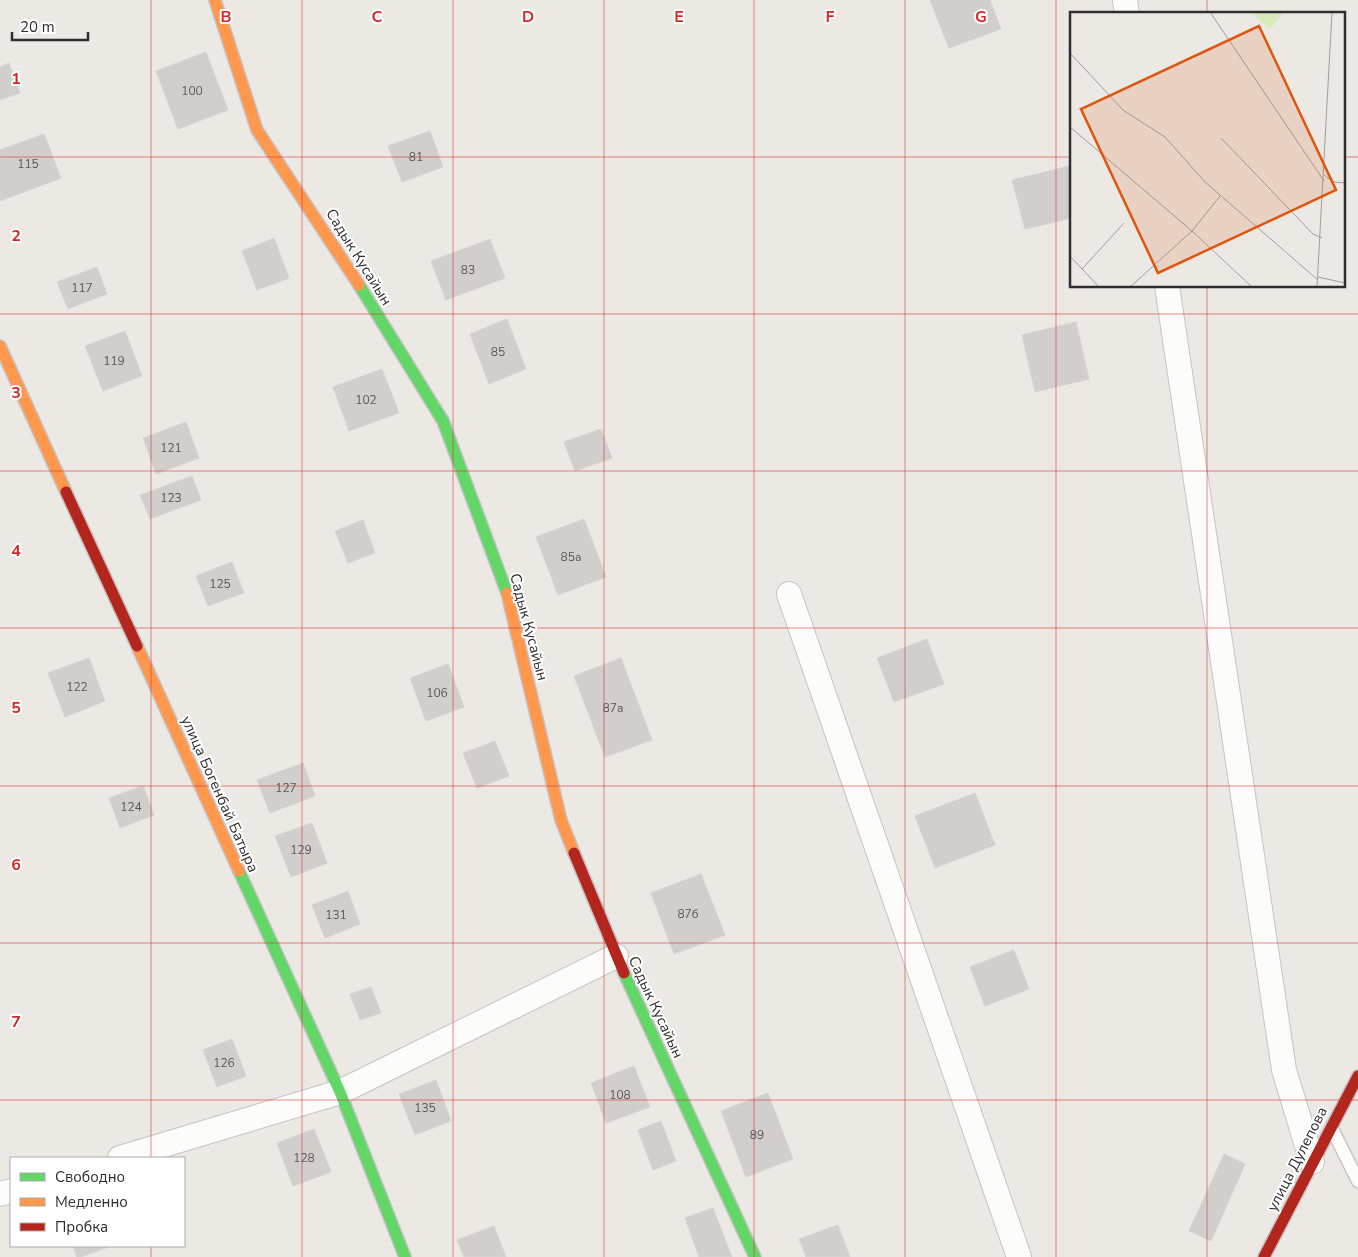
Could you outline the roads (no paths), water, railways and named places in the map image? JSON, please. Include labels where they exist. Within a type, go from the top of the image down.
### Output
[{"type":"street","name":"Садык Кусайын","points":[[215,0],[257,130],[338,251],[443,421],[509,598],[560,820],[616,956],[755,1257]]},
{"type":"street","points":[[1167,288],[1284,1070],[1312,1162]]},
{"type":"street","name":"улица Богенбай Батыра","points":[[0,346],[340,1092],[405,1257]]},
{"type":"street","points":[[789,594],[1019,1257]]},
{"type":"street","points":[[123,1157],[340,1092],[616,956]]},
{"type":"street","name":"улица Дулепова","points":[[1264,1257],[1358,1076]]},
{"type":"lane","points":[[1331,1127],[1358,1182]]}]
